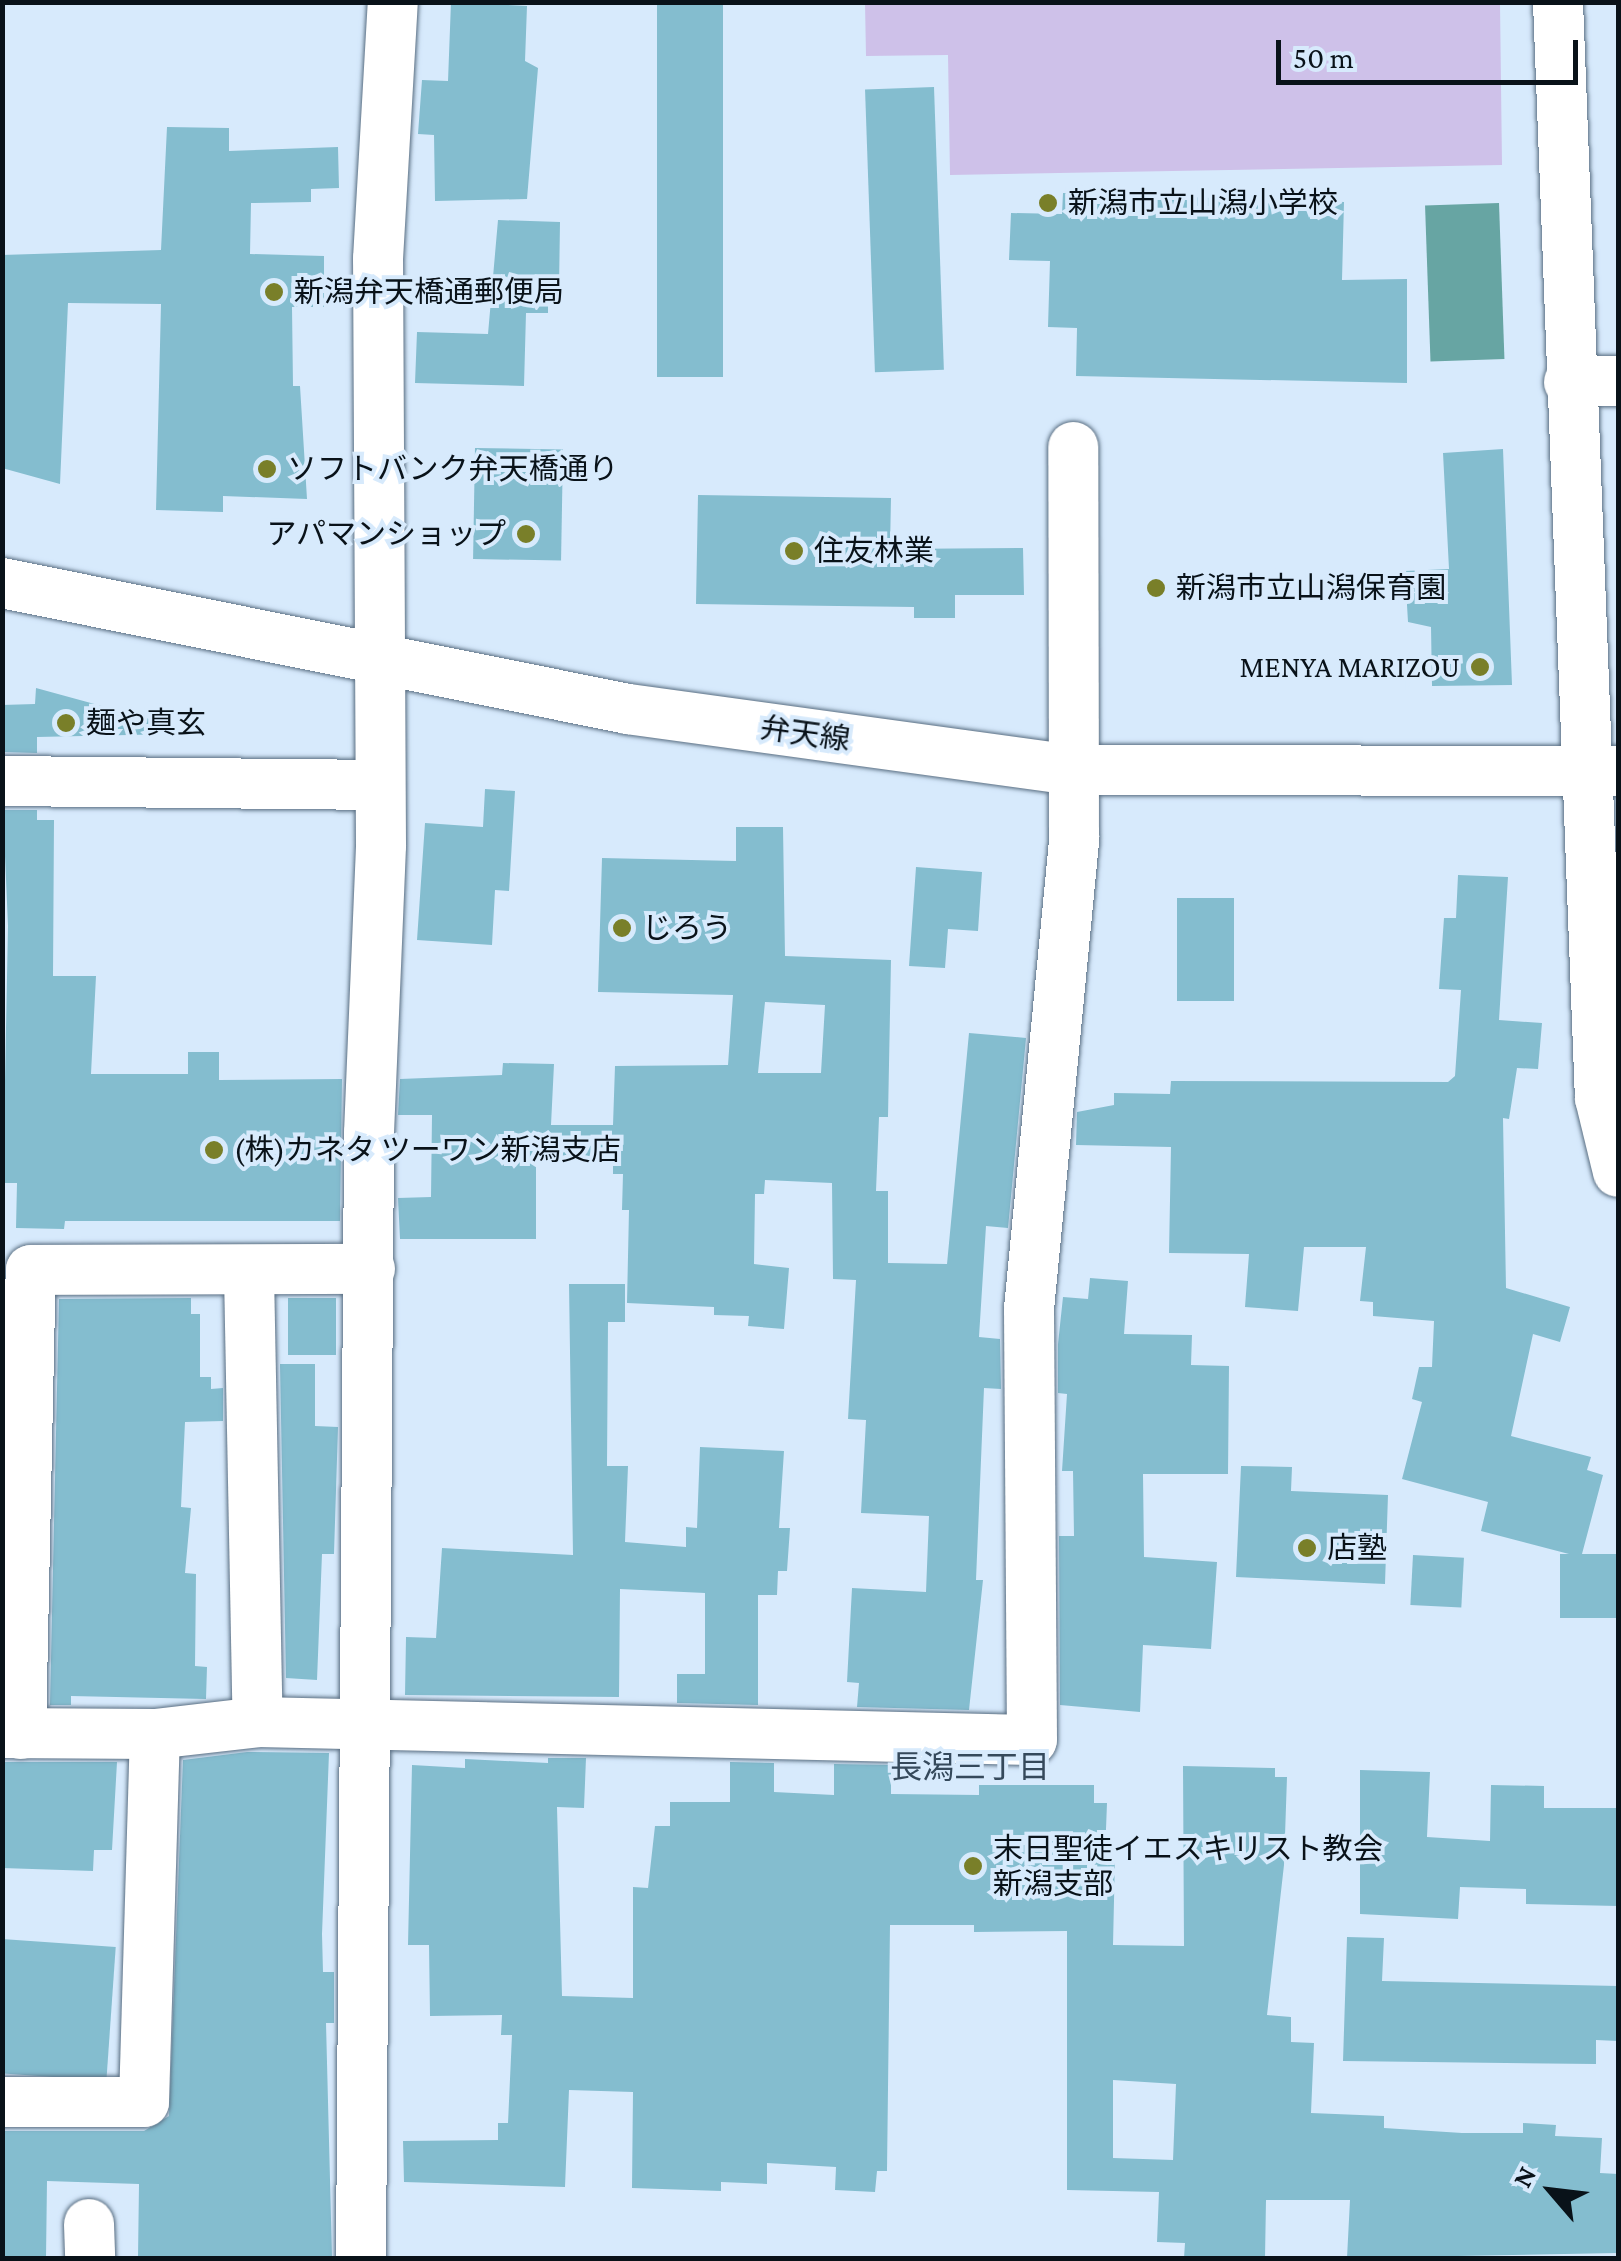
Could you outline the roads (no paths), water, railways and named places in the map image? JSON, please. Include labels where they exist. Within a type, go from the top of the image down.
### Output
[{"type":"street","points":[[361,2258],[370,1727],[370,1270],[382,662],[378,259],[394,2]]},
{"type":"street","points":[[1558,2],[1570,382],[1601,770],[1600,1098],[1618,1172]]},
{"type":"street","points":[[1570,382],[1618,380]]},
{"type":"street","points":[[370,1270],[249,1274],[31,1270],[12,1734],[155,1734],[258,1722],[1032,1740],[1029,1309],[1074,840],[1073,447]]},
{"type":"street","name":"弁天線","points":[[2,583],[628,709],[1072,770],[1601,770]]},
{"type":"street","points":[[2,781],[380,785]]},
{"type":"street","points":[[249,1274],[258,1722]]},
{"type":"street","points":[[2,2102],[144,2102],[155,1734]]},
{"type":"place","name":"新潟市立山潟小学校","points":[[1048,203]]},
{"type":"place","name":"新潟弁天橋通郵便局","points":[[274,292]]},
{"type":"place","name":"ソフトバンク弁天橋通り","points":[[267,469]]},
{"type":"place","name":"アパマンショップ","points":[[526,534]]},
{"type":"place","name":"住友林業","points":[[794,551]]},
{"type":"place","name":"新潟市立山潟保育園","points":[[1156,588]]},
{"type":"place","name":"MENYA MARIZOU","points":[[1480,667]]},
{"type":"place","name":"麺や真玄","points":[[66,723]]},
{"type":"place","name":"じろう","points":[[622,928]]},
{"type":"place","name":"(株)カネタ ツーワン新潟支店","points":[[214,1150]]},
{"type":"place","name":"店塾","points":[[1307,1548]]},
{"type":"place","name":"末日聖徒イエスキリスト教会 新潟支部","points":[[973,1866]]},
{"type":"district","name":"長潟三丁目","points":[[970,1767]]}]
